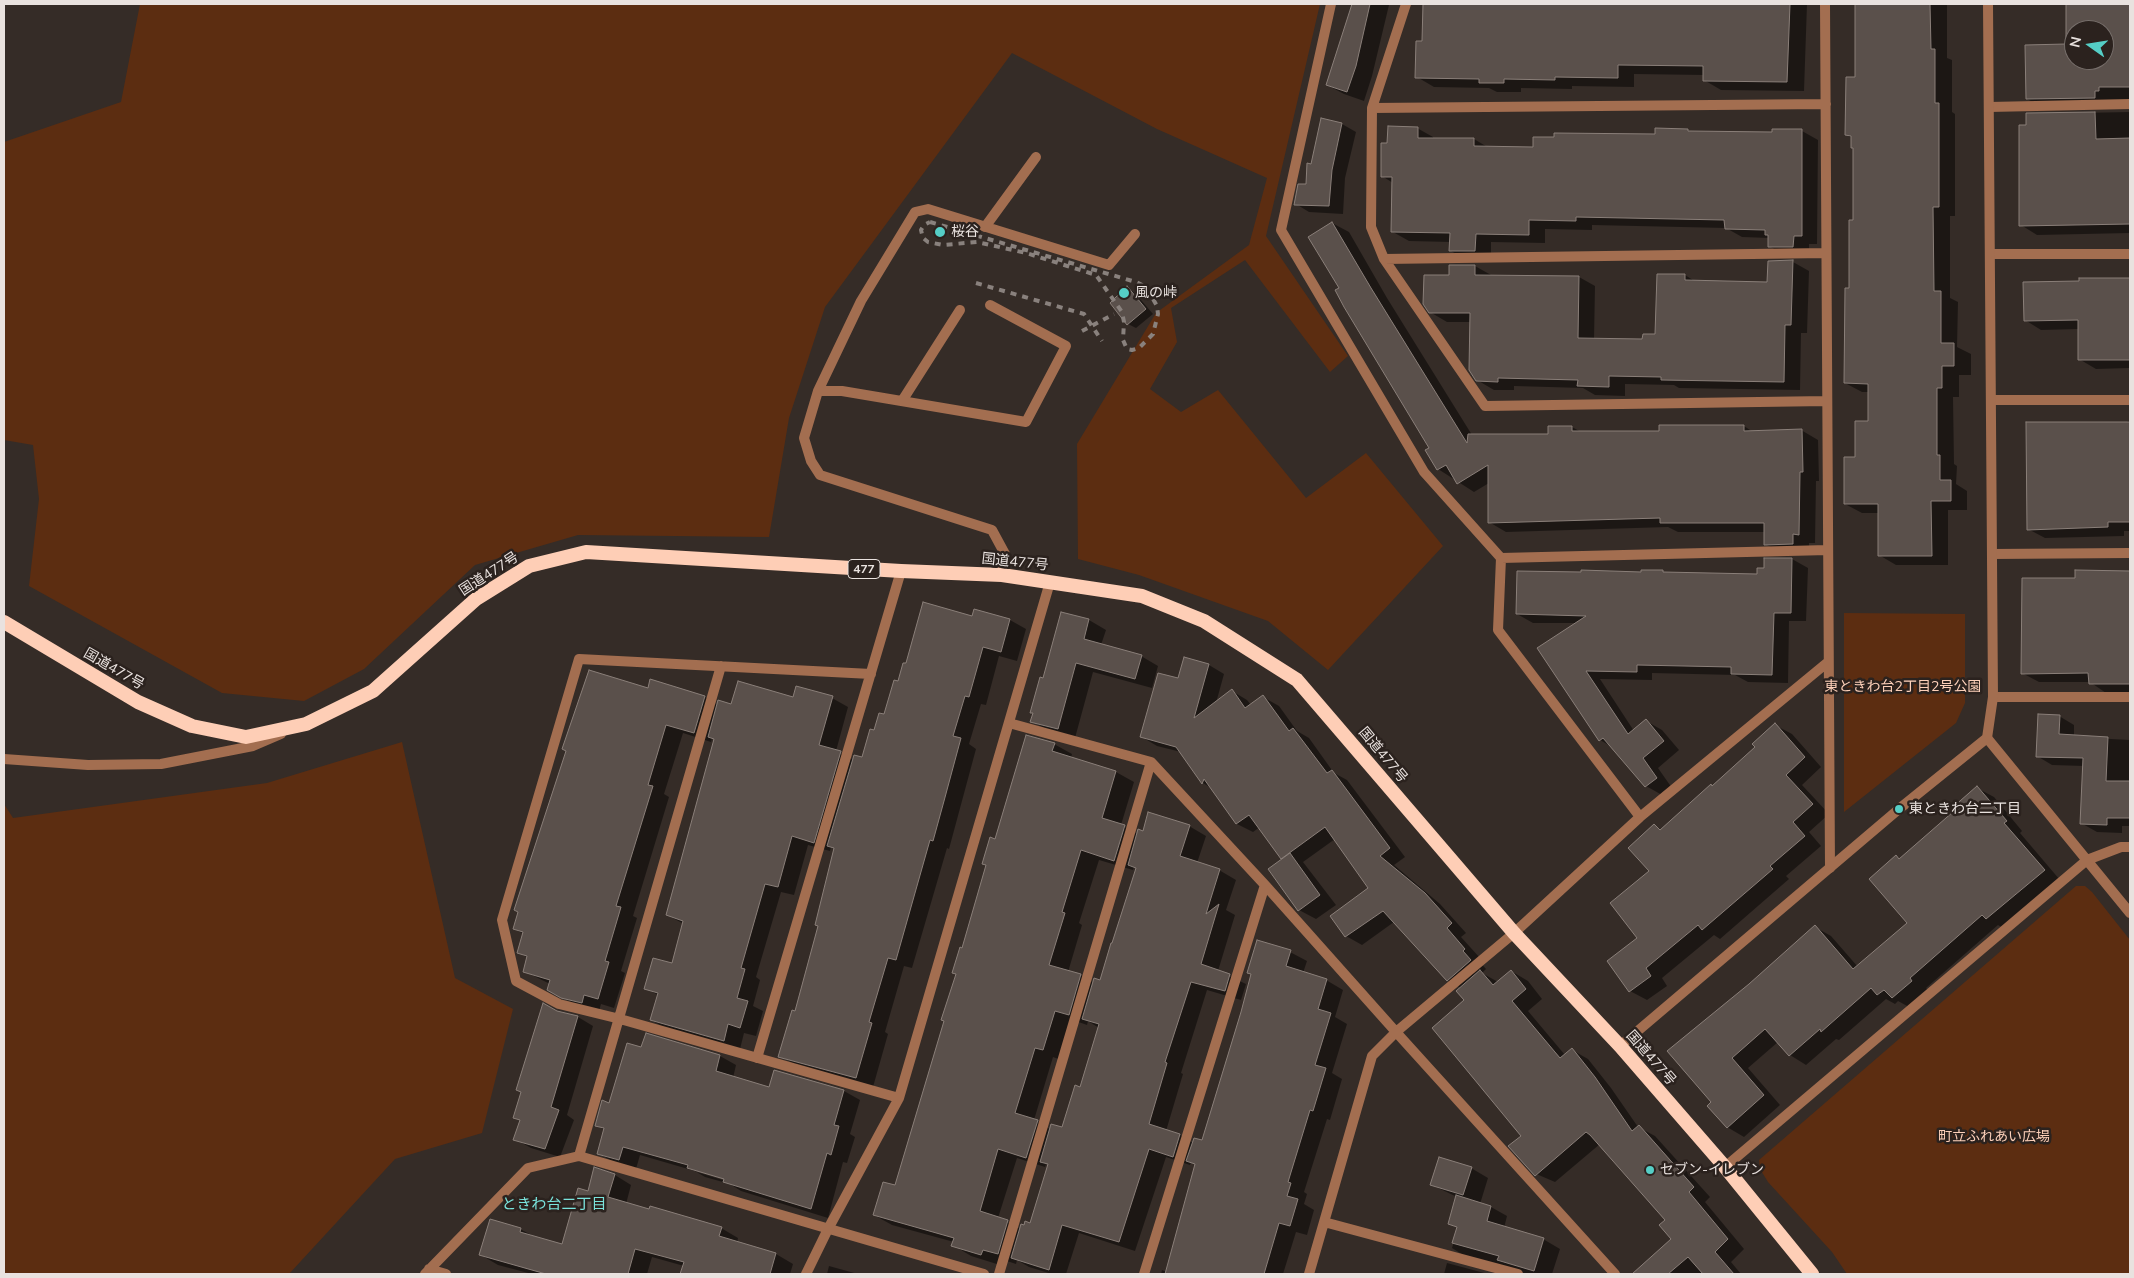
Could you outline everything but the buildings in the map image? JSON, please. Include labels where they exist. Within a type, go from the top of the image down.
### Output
[{"type":"highway","name":"国道477号","points":[[4,622],[138,702],[192,726],[246,737],[306,724],[373,691],[476,598],[529,566],[586,552],[901,571],[1002,575],[1142,596],[1204,621],[1297,680],[1514,933],[1620,1046],[1725,1167],[1812,1274]]},
{"type":"street","points":[[1331,4],[1281,230],[1424,472],[1501,558],[1498,630],[1640,817]]},
{"type":"street","points":[[1406,4],[1372,108],[1371,227],[1384,258],[1485,406],[1827,401]]},
{"type":"street","points":[[1825,4],[1830,868]]},
{"type":"street","points":[[1620,1046],[1899,808],[1987,738],[1993,697],[1988,4]]},
{"type":"street","points":[[1372,108],[1826,104]]},
{"type":"street","points":[[1989,107],[2130,104]]},
{"type":"street","points":[[986,227],[1036,157]]},
{"type":"street","points":[[1002,575],[1005,554],[992,530],[820,476],[811,461],[804,438],[818,391],[861,301],[915,212],[928,209],[1108,265],[1135,234]]},
{"type":"street","points":[[1384,258],[1826,253]]},
{"type":"street","points":[[1990,254],[2130,254]]},
{"type":"street","points":[[818,391],[842,391],[1026,422],[1066,346],[990,305]]},
{"type":"street","points":[[902,401],[960,310]]},
{"type":"street","points":[[1991,400],[2130,400]]},
{"type":"street","points":[[1501,558],[1828,550]]},
{"type":"street","points":[[1992,554],[2130,553]]},
{"type":"street","points":[[757,1058],[901,571]]},
{"type":"street","points":[[806,1274],[828,1229],[899,1098],[1050,582]]},
{"type":"street","points":[[871,674],[579,659],[502,920],[516,981],[559,1004],[620,1019],[899,1098]]},
{"type":"street","points":[[1309,1274],[1372,1056],[1396,1032],[1514,933],[1640,817],[1828,662]]},
{"type":"street","points":[[579,1156],[721,666]]},
{"type":"street","points":[[1993,697],[2130,697]]},
{"type":"street","points":[[1009,723],[1151,762],[1265,885],[1615,1274]]},
{"type":"street","points":[[4,759],[88,765],[161,764],[253,746],[306,724]]},
{"type":"street","points":[[1987,738],[2130,913]]},
{"type":"street","points":[[999,1274],[1151,762]]},
{"type":"street","points":[[1725,1167],[2087,860],[2121,847],[2130,847]]},
{"type":"street","points":[[1144,1274],[1265,885]]},
{"type":"street","points":[[427,1272],[528,1168],[579,1156],[984,1274]]},
{"type":"street","points":[[1324,1222],[1518,1274]]},
{"type":"street","points":[[427,1272],[446,1274]]},
{"type":"green space","points":[[140,4],[1320,4],[1266,236],[1348,356],[1330,372],[1245,260],[1171,308],[1177,342],[1150,389],[1181,412],[1218,390],[1306,498],[1366,453],[1443,546],[1328,670],[1268,621],[1139,575],[1078,559],[1077,444],[1156,313],[1249,245],[1267,178],[1157,129],[1012,53],[825,307],[789,418],[769,537],[578,535],[475,565],[364,669],[304,701],[222,693],[29,586],[39,499],[33,445],[4,440],[4,142],[121,102]]},
{"type":"green space","name":"東ときわ台2丁目2号公園","points":[[1844,613],[1965,614],[1965,703],[1956,723],[1844,812]]},
{"type":"green space","points":[[402,742],[455,978],[513,1009],[482,1133],[395,1159],[289,1274],[4,1274],[4,804],[13,818],[267,783]]},
{"type":"green space","name":"町立ふれあい広場","points":[[2076,886],[2085,886],[2092,892],[2130,940],[2130,1274],[1847,1274],[1832,1252],[1768,1182],[1760,1169],[1759,1160]]},
{"type":"railway","points":[[930,222],[1136,282],[1146,287],[1157,306],[1158,314],[1153,334],[1139,348],[1127,349],[1123,340],[1124,322],[1122,312],[1096,275],[1026,253],[977,242],[943,245],[928,242],[923,238],[921,230],[924,225],[930,222]]},
{"type":"railway","points":[[976,283],[1084,314],[1102,341]]},
{"type":"railway","points":[[1082,331],[1114,314]]},
{"type":"place","name":"桜谷","points":[[940,232]]},
{"type":"place","name":"風の峠","points":[[1124,293]]},
{"type":"place","name":"東ときわ台二丁目","points":[[1899,809]]},
{"type":"place","name":"セブン-イレブン","points":[[1650,1170]]},
{"type":"district","name":"ときわ台二丁目","points":[[554,1204]]}]
